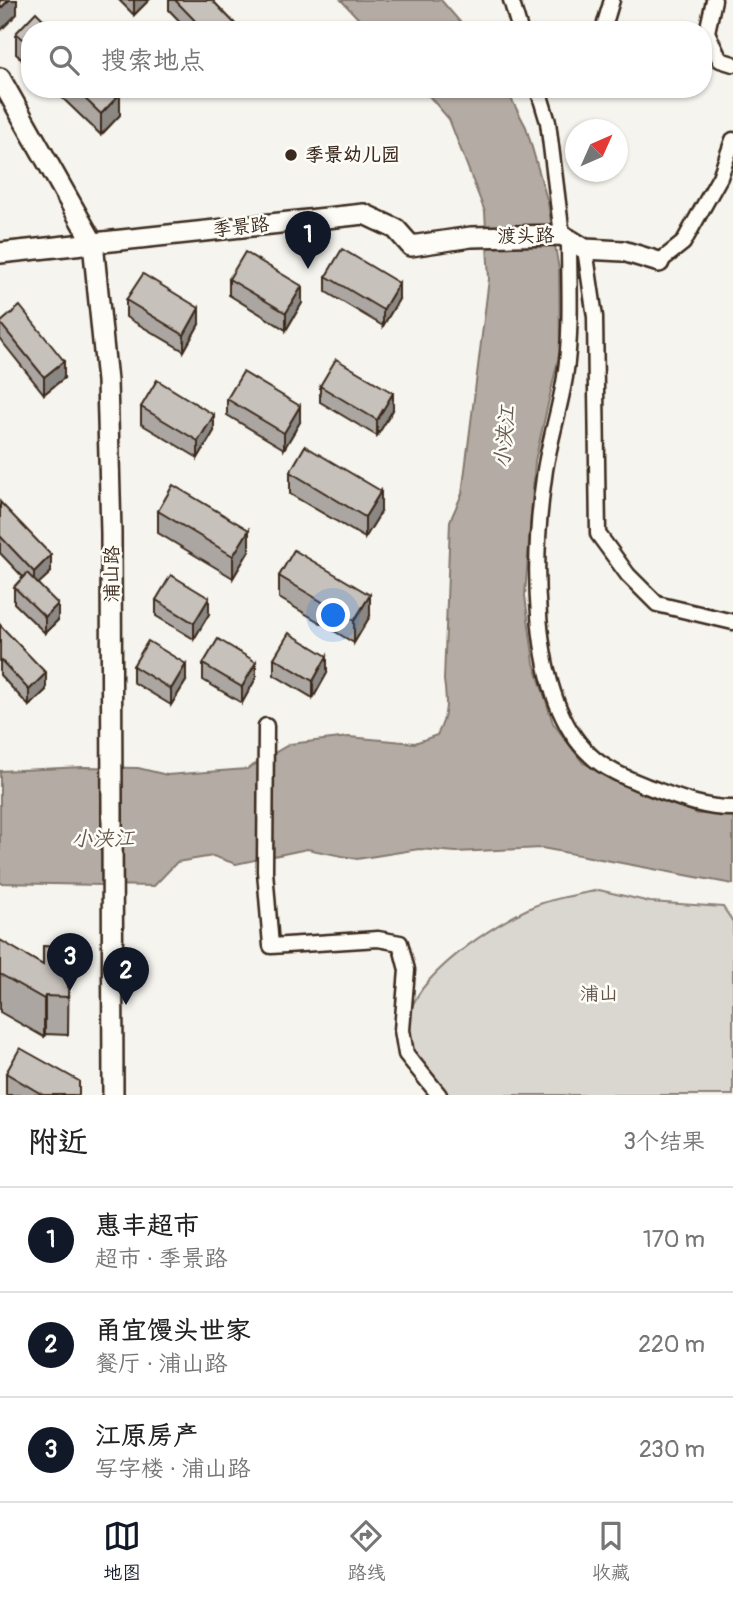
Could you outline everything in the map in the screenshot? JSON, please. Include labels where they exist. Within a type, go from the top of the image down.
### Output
[{"type":"street","points":[[510,0],[517,21]]},
{"type":"street","points":[[606,21],[612,0]]},
{"type":"street","points":[[709,21],[714,0]]},
{"type":"street","points":[[712,43],[720,60],[733,64]]},
{"type":"street","name":"浦山路","points":[[0,78],[93,243],[107,381],[112,714],[113,1095]]},
{"type":"street","points":[[541,98],[572,241],[595,317],[598,534],[628,575],[657,604],[733,622]]},
{"type":"street","points":[[659,262],[683,243],[720,177],[733,140]]},
{"type":"street","name":"季景路","points":[[0,253],[364,214],[396,229],[411,246],[471,237]]},
{"type":"street","name":"渡头路","points":[[471,237],[572,241],[623,251],[659,262]]},
{"type":"street","points":[[572,241],[566,375],[545,468],[540,515],[539,612],[546,668],[555,699],[574,735],[591,756],[632,780],[687,801],[733,808]]},
{"type":"street","points":[[266,726],[265,871],[271,946],[378,939],[400,943],[407,970],[402,1030],[406,1054],[439,1095]]},
{"type":"green space","name":"浦山","points":[[599,890],[650,902],[723,907],[733,922],[733,1095],[442,1095],[418,1060],[409,1030],[414,1002],[425,986],[458,953],[498,925],[548,901]]},
{"type":"water","points":[[341,0],[441,0],[459,21],[361,21]]},
{"type":"water","name":"小浃江","points":[[431,98],[511,98],[526,127],[548,203],[559,270],[560,351],[535,461],[525,596],[534,663],[553,723],[583,763],[698,814],[733,813],[733,884],[542,848],[456,852],[419,849],[357,859],[307,849],[236,864],[213,856],[177,862],[154,886],[0,883],[0,771],[83,767],[138,768],[167,775],[247,769],[290,744],[349,737],[415,743],[437,735],[446,708],[444,680],[450,521],[462,494],[489,279],[485,212],[449,119]]},
{"type":"building","points":[[0,0],[9,0],[0,9]]},
{"type":"building","points":[[175,0],[212,0],[232,21],[195,21]]},
{"type":"building","points":[[36,12],[45,21],[27,21]]},
{"type":"building","points":[[84,98],[116,98],[101,114]]},
{"type":"building","points":[[342,249],[399,283],[383,310],[326,276]]},
{"type":"building","points":[[245,252],[302,286],[286,313],[229,279]]},
{"type":"building","points":[[143,274],[199,308],[184,335],[126,300]]},
{"type":"building","points":[[20,306],[64,361],[44,377],[0,323]]},
{"type":"building","points":[[336,359],[393,393],[377,420],[320,386]]},
{"type":"building","points":[[243,372],[300,406],[284,433],[227,399]]},
{"type":"building","points":[[157,380],[214,415],[198,441],[141,407]]},
{"type":"building","points":[[305,446],[381,491],[365,517],[290,472]]},
{"type":"building","points":[[173,485],[249,530],[233,556],[158,511]]},
{"type":"building","points":[[0,502],[51,555],[34,572],[0,536]]},
{"type":"building","points":[[294,550],[370,595],[354,621],[279,576]]},
{"type":"building","points":[[27,573],[58,604],[45,617],[14,587]]},
{"type":"building","points":[[171,575],[209,598],[194,623],[156,600]]},
{"type":"building","points":[[0,625],[46,673],[29,690],[0,659]]},
{"type":"building","points":[[289,633],[327,656],[313,681],[274,658]]},
{"type":"building","points":[[218,639],[256,662],[242,687],[203,664]]},
{"type":"building","points":[[148,641],[186,664],[171,689],[133,666]]},
{"type":"building","points":[[0,940],[43,965],[43,946],[69,947],[68,997],[45,996],[44,999],[0,974]]},
{"type":"building","points":[[20,1048],[79,1081],[79,1095],[43,1095],[6,1073]]},
{"type":"place","name":"季景幼儿园","points":[[291,155]]},
{"type":"place","name":"惠丰超市","points":[[308,269]]},
{"type":"place","name":"江原房产","points":[[70,991]]},
{"type":"place","name":"甬宜馒头世家","points":[[126,1005]]}]
